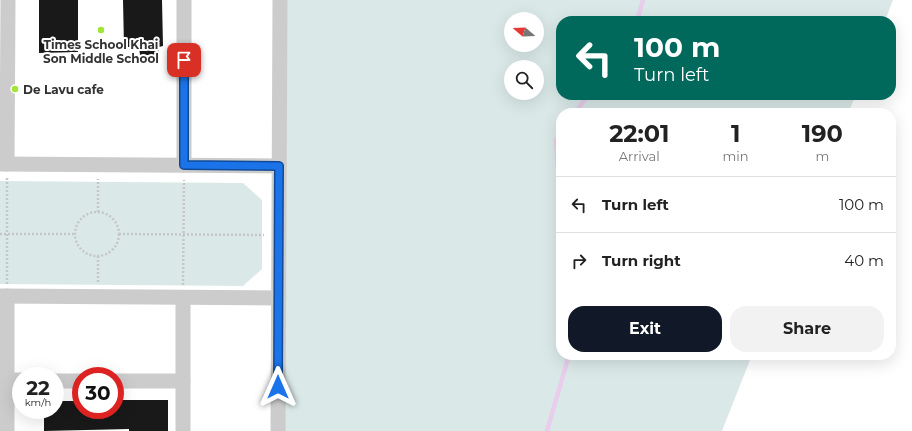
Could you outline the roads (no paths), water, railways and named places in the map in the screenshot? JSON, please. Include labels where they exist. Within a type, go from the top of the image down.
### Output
[{"type":"street","points":[[8,0],[4,164],[279,166]]},
{"type":"street","points":[[184,0],[184,165]]},
{"type":"street","points":[[278,431],[280,0]]},
{"type":"street","points":[[12,367],[4,296],[278,298]]},
{"type":"street","points":[[183,298],[183,431]]},
{"type":"street","points":[[124,381],[183,381]]},
{"type":"street","points":[[6,431],[12,393]]},
{"type":"waterway","points":[[638,16],[643,0]]},
{"type":"waterway","points":[[579,108],[584,100]]},
{"type":"waterway","points":[[547,431],[568,360]]},
{"type":"place","name":"Times School Khai Son Middle School","points":[[101,30]]},
{"type":"place","name":"De Lavu cafe","points":[[15,89]]}]
